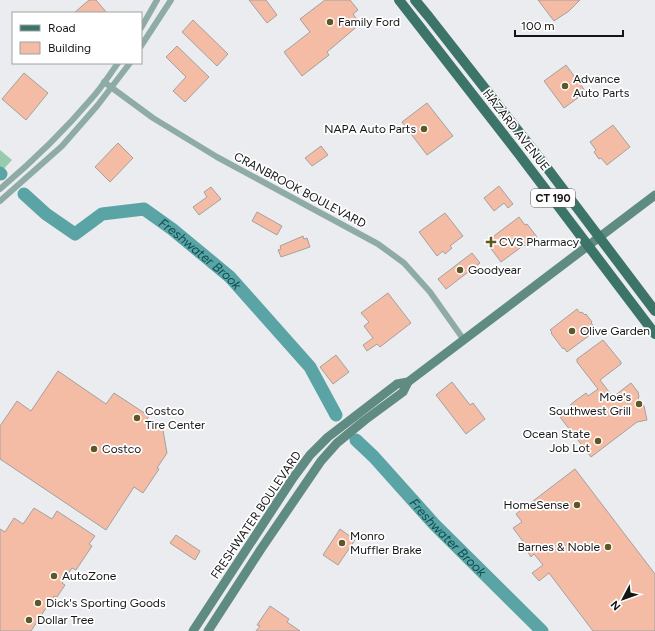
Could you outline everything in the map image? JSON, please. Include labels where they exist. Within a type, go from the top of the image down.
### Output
[{"type":"main road","name":"HAZARD AVENUE","points":[[399,0],[655,334]]},
{"type":"main road","name":"HAZARD AVENUE","points":[[415,0],[476,76],[655,311]]},
{"type":"main road","points":[[448,63],[461,72],[476,76]]},
{"type":"street","points":[[142,26],[158,0]]},
{"type":"street","points":[[142,44],[171,0]]},
{"type":"street","points":[[0,189],[19,174],[55,140],[88,102],[117,64]]},
{"type":"street","points":[[0,201],[62,146],[112,88],[129,64]]},
{"type":"street","name":"CRANBROOK BOULEVARD","points":[[104,82],[154,118],[217,157],[378,244],[404,263],[430,292],[464,340]]},
{"type":"street","points":[[38,156],[43,163]]},
{"type":"street","name":"FRESHWATER BOULEVARD","points":[[208,631],[307,480],[337,443],[403,392],[408,382],[655,195]]},
{"type":"street","name":"FRESHWATER BOULEVARD","points":[[193,631],[250,542],[310,455],[328,437],[397,384],[408,382]]},
{"type":"street","points":[[250,542],[261,549]]},
{"type":"green space","points":[[0,150],[12,160],[0,173]]},
{"type":"building","points":[[89,0],[96,0],[106,12],[75,12]]},
{"type":"building","points":[[249,0],[266,0],[277,15],[267,23]]},
{"type":"building","points":[[325,0],[350,0],[358,10],[353,14],[360,24],[327,52],[329,55],[302,76],[284,52],[310,32],[300,19]]},
{"type":"building","points":[[538,0],[580,0],[569,11],[554,21]]},
{"type":"building","points":[[193,20],[228,54],[217,66],[182,32]]},
{"type":"building","points":[[177,46],[209,77],[185,102],[173,91],[186,77],[166,57]]},
{"type":"building","name":"Advance Auto Parts","points":[[566,65],[586,92],[564,108],[544,81]]},
{"type":"building","points":[[24,73],[48,93],[26,120],[2,99]]},
{"type":"building","points":[[427,103],[453,136],[427,155],[402,122]]},
{"type":"building","points":[[613,125],[630,147],[607,165],[601,158],[599,159],[594,152],[596,150],[590,142]]},
{"type":"building","points":[[118,143],[133,158],[110,182],[95,167]]},
{"type":"building","points":[[321,146],[328,155],[312,166],[305,158]]},
{"type":"building","points":[[499,186],[513,204],[508,208],[504,203],[494,211],[484,198]]},
{"type":"building","points":[[211,187],[221,199],[199,215],[193,207],[207,197],[204,192]]},
{"type":"building","points":[[257,212],[282,226],[277,235],[252,221]]},
{"type":"building","points":[[445,213],[463,236],[450,246],[452,248],[445,254],[443,251],[437,256],[419,232]]},
{"type":"building","name":"CVS Pharmacy","points":[[519,217],[525,225],[527,224],[537,237],[501,262],[486,242]]},
{"type":"building","points":[[303,236],[304,239],[307,238],[310,247],[281,257],[278,250],[281,249],[280,246]]},
{"type":"building","points":[[472,253],[480,263],[446,289],[438,279]]},
{"type":"building","points":[[388,293],[411,323],[380,347],[377,344],[367,351],[363,345],[373,338],[364,326],[369,322],[361,313]]},
{"type":"building","name":"Olive Garden","points":[[577,309],[580,313],[582,312],[585,315],[586,314],[592,322],[591,323],[594,326],[591,328],[594,332],[567,352],[564,348],[563,349],[550,330]]},
{"type":"building","points":[[603,340],[621,364],[600,380],[613,397],[631,383],[638,392],[638,398],[644,406],[647,420],[637,422],[591,457],[560,417],[572,408],[570,405],[575,401],[586,393],[588,396],[598,389],[577,362],[577,359]]},
{"type":"building","points":[[336,355],[349,372],[333,384],[320,367]]},
{"type":"building","points":[[58,371],[106,404],[114,393],[149,416],[147,419],[163,430],[167,453],[157,468],[159,469],[143,493],[134,487],[106,530],[0,459],[0,426],[17,401],[31,411]]},
{"type":"building","points":[[452,382],[470,405],[473,403],[485,419],[466,434],[436,395]]},
{"type":"building","points":[[575,469],[655,574],[655,631],[593,631],[549,573],[539,581],[532,573],[543,565],[534,554],[531,557],[526,549],[528,548],[513,528],[522,522],[516,514]]},
{"type":"building","points":[[34,508],[52,519],[57,511],[95,536],[89,544],[92,546],[76,570],[72,568],[62,583],[65,585],[57,597],[54,596],[31,631],[0,631],[0,529],[5,532],[14,518],[23,524]]},
{"type":"building","points":[[340,529],[355,540],[338,565],[323,555]]},
{"type":"building","points":[[176,535],[200,551],[195,560],[170,543]]},
{"type":"building","points":[[270,606],[289,619],[287,622],[300,631],[256,631],[260,626],[257,625]]},
{"type":"waterway","name":"Freshwater Brook","points":[[24,194],[46,214],[75,234],[102,214],[144,209],[172,229],[230,277],[310,367],[336,415]]},
{"type":"waterway","name":"Freshwater Brook","points":[[356,440],[374,457],[434,524],[542,631]]},
{"type":"place","name":"Family Ford","points":[[330,22]]},
{"type":"place","name":"Advance Auto Parts","points":[[565,86]]},
{"type":"place","name":"NAPA Auto Parts","points":[[424,129]]},
{"type":"place","name":"CVS Pharmacy","points":[[491,242]]},
{"type":"place","name":"Goodyear","points":[[460,270]]},
{"type":"place","name":"Olive Garden","points":[[572,331]]},
{"type":"place","name":"Moe's Southwest Grill","points":[[639,404]]},
{"type":"place","name":"Costco Tire Center","points":[[137,418]]},
{"type":"place","name":"Ocean State Job Lot","points":[[598,441]]},
{"type":"place","name":"Costco","points":[[94,449]]},
{"type":"place","name":"HomeSense","points":[[577,505]]},
{"type":"place","name":"Monro Muffler Brake","points":[[342,543]]},
{"type":"place","name":"Barnes & Noble","points":[[608,547]]},
{"type":"place","name":"AutoZone","points":[[54,576]]},
{"type":"place","name":"Dick's Sporting Goods","points":[[38,603]]},
{"type":"place","name":"Dollar Tree","points":[[29,620]]}]
